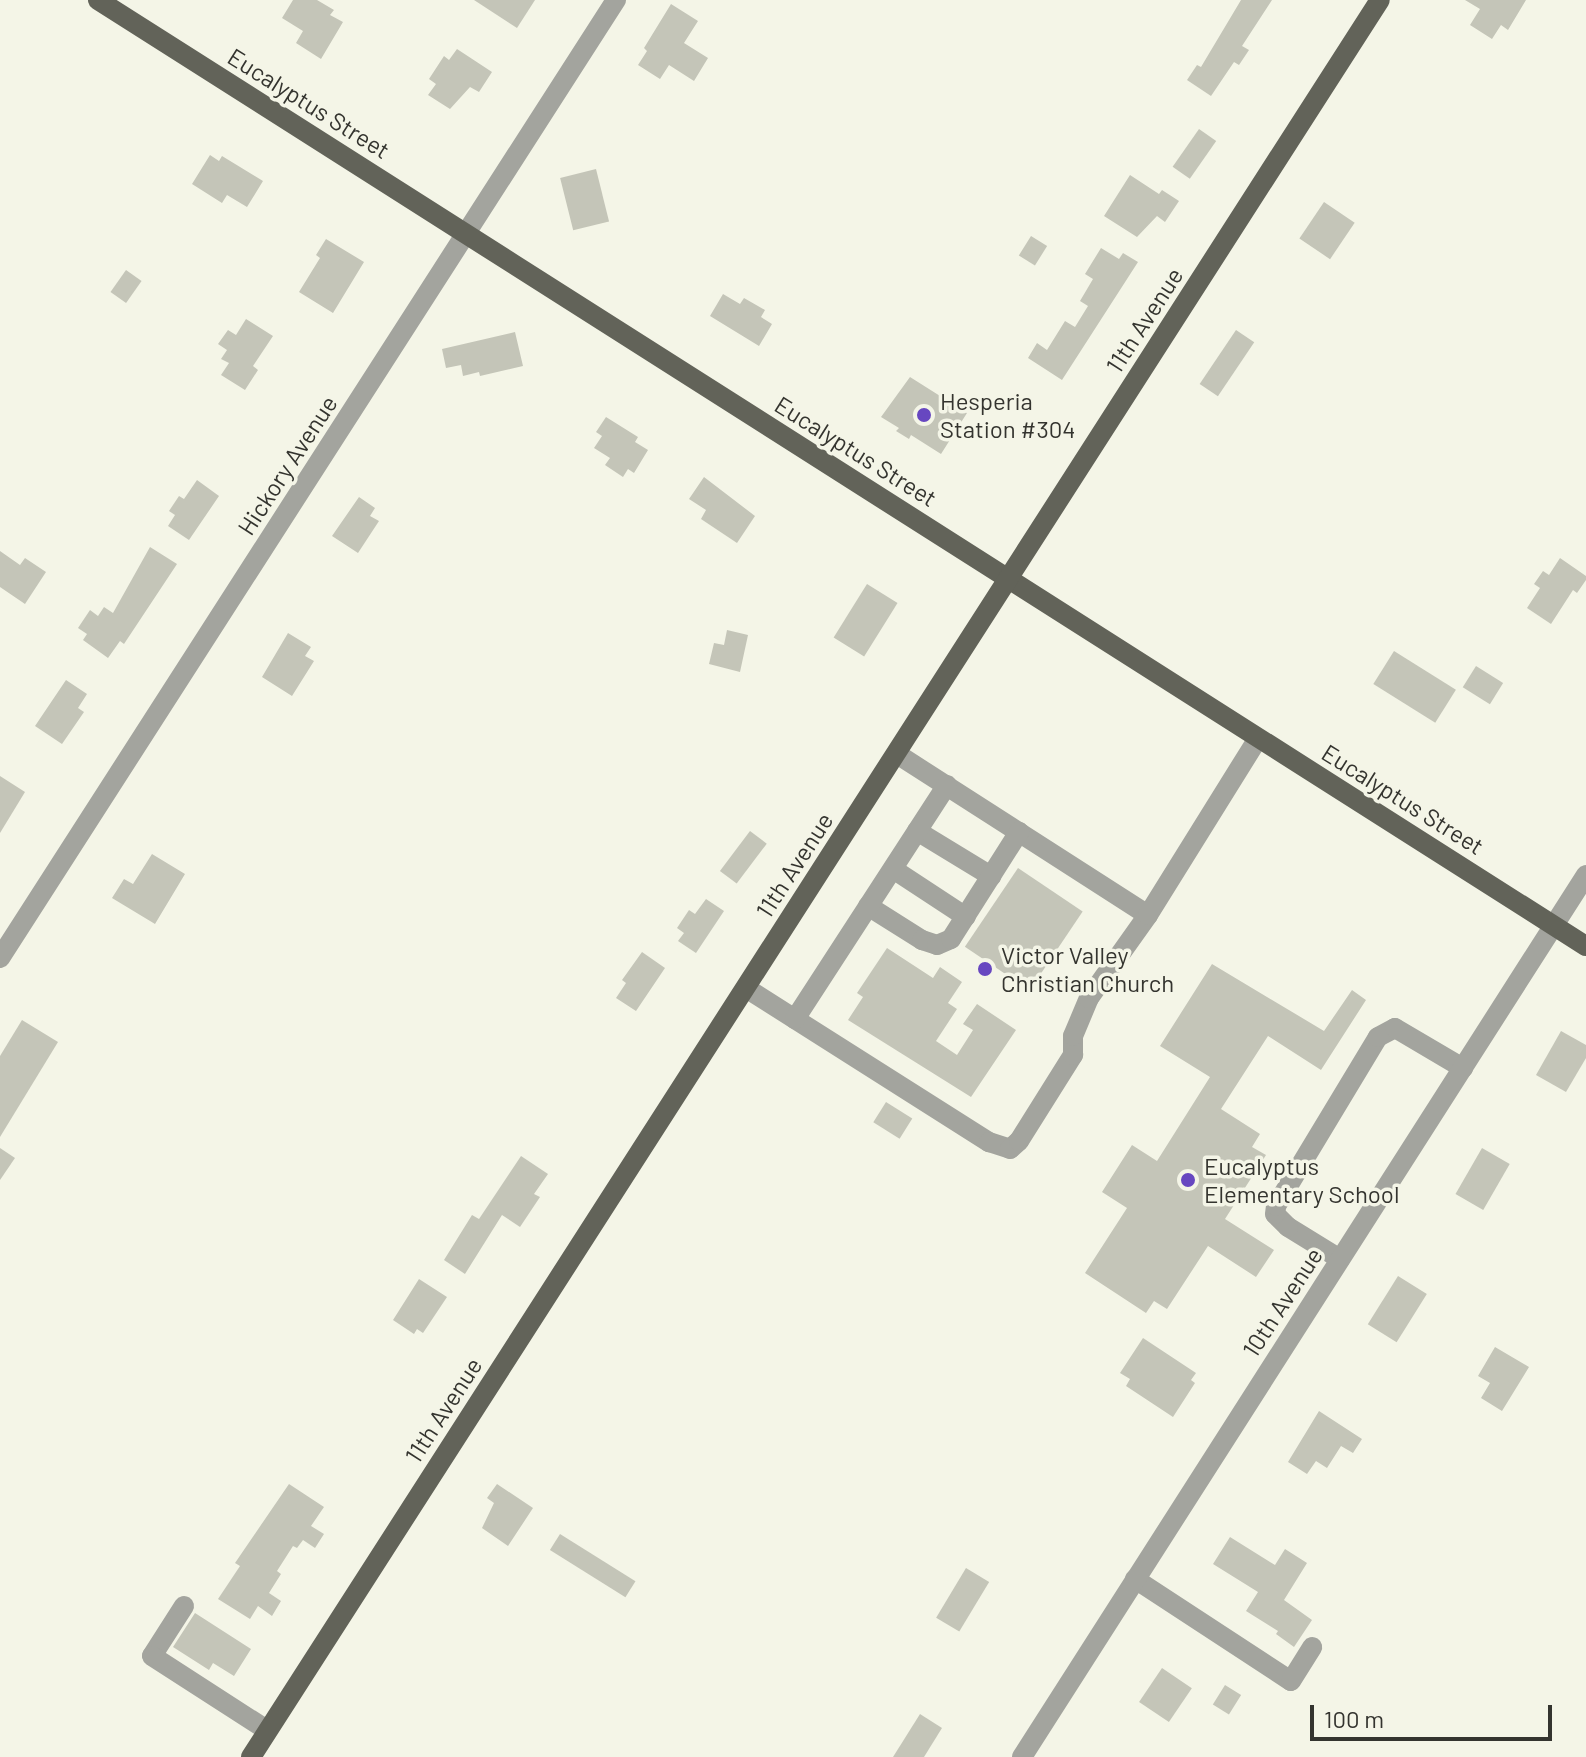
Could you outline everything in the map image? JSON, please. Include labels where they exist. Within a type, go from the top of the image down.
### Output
[{"type":"main road","name":"Eucalyptus Street","points":[[98,0],[1586,946]]},
{"type":"main road","name":"11th Avenue","points":[[251,1757],[1380,0]]},
{"type":"street","name":"Hickory Avenue","points":[[0,958],[616,0]]},
{"type":"street","points":[[746,988],[989,1142],[1010,1149],[1019,1141],[1073,1055],[1073,1036],[1089,998],[1148,915],[1258,738]]},
{"type":"street","points":[[897,754],[1148,915]]},
{"type":"street","points":[[795,1019],[947,785]]},
{"type":"street","points":[[917,831],[991,876]]},
{"type":"street","points":[[868,906],[922,940],[937,945],[951,939],[1019,832]]},
{"type":"street","points":[[893,869],[966,917]]},
{"type":"street","name":"10th Avenue","points":[[1022,1757],[1586,875]]},
{"type":"street","points":[[1340,1259],[1288,1227],[1275,1214],[1276,1206],[1378,1037],[1395,1028],[1463,1068]]},
{"type":"street","points":[[1135,1579],[1286,1689],[1312,1647]]},
{"type":"street","points":[[184,1606],[152,1656],[267,1730]]},
{"type":"building","points":[[293,0],[317,0],[334,10],[330,15],[343,22],[321,59],[296,43],[303,31],[282,18]]},
{"type":"building","points":[[474,0],[535,0],[517,28]]},
{"type":"building","points":[[1241,0],[1272,0],[1242,46],[1249,50],[1239,65],[1234,62],[1211,96],[1187,80],[1197,65],[1201,67]]},
{"type":"building","points":[[1465,0],[1526,0],[1508,30],[1501,25],[1492,39],[1470,25],[1480,9]]},
{"type":"building","points":[[671,4],[698,21],[684,43],[708,58],[694,81],[669,65],[660,79],[638,65],[647,51],[644,48]]},
{"type":"building","points":[[457,49],[492,72],[479,92],[470,87],[450,109],[428,95],[436,84],[429,79],[444,56],[449,60]]},
{"type":"building","points":[[1199,129],[1216,141],[1190,179],[1173,167]]},
{"type":"building","points":[[210,155],[219,161],[222,156],[263,181],[247,207],[227,195],[222,203],[192,184]]},
{"type":"building","points":[[596,169],[609,221],[573,230],[560,178]]},
{"type":"building","points":[[1130,175],[1159,194],[1162,190],[1179,201],[1165,222],[1157,216],[1137,237],[1104,216]]},
{"type":"building","points":[[1324,202],[1355,223],[1330,259],[1299,238]]},
{"type":"building","points":[[1031,236],[1047,246],[1035,266],[1019,256]]},
{"type":"building","points":[[326,239],[364,262],[333,313],[299,292],[320,258],[316,255]]},
{"type":"building","points":[[1101,248],[1119,259],[1123,253],[1138,262],[1062,380],[1028,358],[1037,343],[1047,350],[1065,321],[1075,327],[1088,306],[1080,301],[1093,279],[1085,274]]},
{"type":"building","points":[[126,270],[142,281],[126,303],[111,292]]},
{"type":"building","points":[[723,294],[740,304],[744,298],[765,310],[761,317],[772,324],[759,346],[710,316]]},
{"type":"building","points":[[246,319],[273,336],[253,366],[258,370],[245,390],[221,375],[229,363],[221,359],[227,350],[218,344],[228,330],[236,335]]},
{"type":"building","points":[[1236,330],[1254,342],[1218,396],[1200,384]]},
{"type":"building","points":[[515,332],[523,366],[480,376],[479,372],[463,376],[461,365],[446,368],[442,349]]},
{"type":"building","name":"Hesperia Station #304","points":[[910,377],[967,413],[941,454],[911,435],[909,439],[896,431],[899,428],[881,417]]},
{"type":"building","points":[[606,417],[638,437],[635,442],[648,450],[634,473],[628,469],[623,477],[605,465],[610,458],[594,448],[602,436],[596,432]]},
{"type":"building","points":[[704,477],[755,516],[737,543],[701,519],[706,510],[689,499]]},
{"type":"building","points":[[197,480],[219,496],[189,540],[168,526],[175,515],[169,511],[179,496],[184,499]]},
{"type":"building","points":[[359,497],[375,508],[370,516],[379,521],[358,553],[332,536]]},
{"type":"building","points":[[150,547],[177,564],[124,644],[120,641],[108,658],[83,640],[87,634],[78,628],[90,610],[98,616],[104,607],[113,613]]},
{"type":"building","points":[[0,551],[20,565],[25,558],[46,572],[25,604],[0,587]]},
{"type":"building","points":[[1560,558],[1586,576],[1586,580],[1577,593],[1573,590],[1551,624],[1527,608],[1540,588],[1534,584],[1543,571],[1549,575]]},
{"type":"building","points":[[867,584],[898,603],[864,657],[834,637]]},
{"type":"building","points":[[727,630],[748,635],[740,672],[709,664],[714,643],[724,645]]},
{"type":"building","points":[[288,633],[311,647],[305,656],[314,661],[292,696],[262,677]]},
{"type":"building","points":[[1394,651],[1456,690],[1435,723],[1373,684]]},
{"type":"building","points":[[1476,666],[1503,683],[1490,704],[1463,687]]},
{"type":"building","points":[[66,680],[87,694],[78,708],[84,712],[62,744],[35,726]]},
{"type":"building","points":[[0,776],[25,792],[0,833]]},
{"type":"building","points":[[750,831],[767,844],[737,884],[720,871]]},
{"type":"building","points":[[152,854],[185,874],[155,924],[112,898],[124,879],[133,884]]},
{"type":"building","points":[[1018,868],[1083,912],[1030,990],[965,947]]},
{"type":"building","points":[[706,899],[724,911],[696,953],[678,941],[684,933],[677,928],[689,910],[695,914]]},
{"type":"building","points":[[887,948],[933,978],[940,967],[962,982],[948,1003],[957,1009],[936,1041],[957,1055],[973,1030],[963,1024],[977,1004],[1016,1030],[971,1097],[848,1020],[863,997],[857,993]]},
{"type":"building","points":[[642,952],[665,968],[636,1011],[616,998],[626,983],[622,980]]},
{"type":"building","points":[[1212,964],[1324,1031],[1352,990],[1366,1000],[1321,1070],[1268,1036],[1221,1109],[1260,1134],[1252,1147],[1266,1155],[1225,1219],[1274,1250],[1256,1277],[1208,1246],[1167,1309],[1154,1301],[1146,1313],[1085,1273],[1127,1208],[1102,1192],[1132,1145],[1157,1161],[1210,1077],[1160,1046]]},
{"type":"building","points":[[22,1020],[58,1042],[0,1137],[0,1056]]},
{"type":"building","points":[[1561,1031],[1586,1045],[1586,1058],[1566,1092],[1536,1075]]},
{"type":"building","points":[[886,1102],[912,1118],[900,1139],[873,1122]]},
{"type":"building","points":[[0,1148],[15,1158],[0,1180]]},
{"type":"building","points":[[1482,1148],[1510,1164],[1483,1210],[1456,1194]]},
{"type":"building","points":[[521,1156],[548,1174],[534,1194],[540,1197],[520,1227],[502,1215],[465,1274],[444,1260],[472,1215],[479,1219]]},
{"type":"building","points":[[1398,1276],[1427,1294],[1397,1342],[1368,1324]]},
{"type":"building","points":[[419,1279],[447,1297],[423,1333],[417,1329],[414,1334],[393,1320]]},
{"type":"building","points":[[1143,1338],[1196,1373],[1191,1380],[1195,1383],[1173,1417],[1126,1386],[1130,1379],[1120,1373]]},
{"type":"building","points":[[1495,1347],[1529,1367],[1502,1411],[1481,1398],[1490,1383],[1478,1376]]},
{"type":"building","points":[[1319,1411],[1362,1439],[1353,1453],[1341,1446],[1327,1468],[1316,1461],[1307,1474],[1288,1462]]},
{"type":"building","points":[[289,1484],[324,1507],[311,1526],[324,1534],[315,1548],[303,1540],[297,1548],[293,1546],[277,1571],[281,1574],[269,1593],[281,1601],[272,1616],[258,1606],[250,1619],[218,1599],[240,1566],[235,1563]]},
{"type":"building","points":[[497,1484],[533,1508],[508,1546],[482,1528],[494,1503],[487,1498]]},
{"type":"building","points":[[560,1534],[635,1581],[625,1597],[550,1550]]},
{"type":"building","points":[[1230,1537],[1275,1565],[1285,1549],[1307,1563],[1284,1600],[1312,1620],[1294,1647],[1276,1634],[1278,1631],[1246,1611],[1258,1592],[1213,1564]]},
{"type":"building","points":[[966,1568],[989,1582],[959,1632],[936,1618]]},
{"type":"building","points":[[195,1613],[251,1649],[234,1676],[213,1663],[209,1670],[173,1647]]},
{"type":"building","points":[[1162,1668],[1192,1688],[1169,1722],[1139,1702]]},
{"type":"building","points":[[1225,1685],[1241,1695],[1229,1715],[1213,1705]]},
{"type":"building","points":[[920,1714],[942,1728],[924,1757],[893,1757]]},
{"type":"place","name":"Hesperia Station #304","points":[[924,415]]},
{"type":"place","name":"Victor Valley Christian Church","points":[[985,969]]},
{"type":"place","name":"Eucalyptus Elementary School","points":[[1188,1180]]}]
